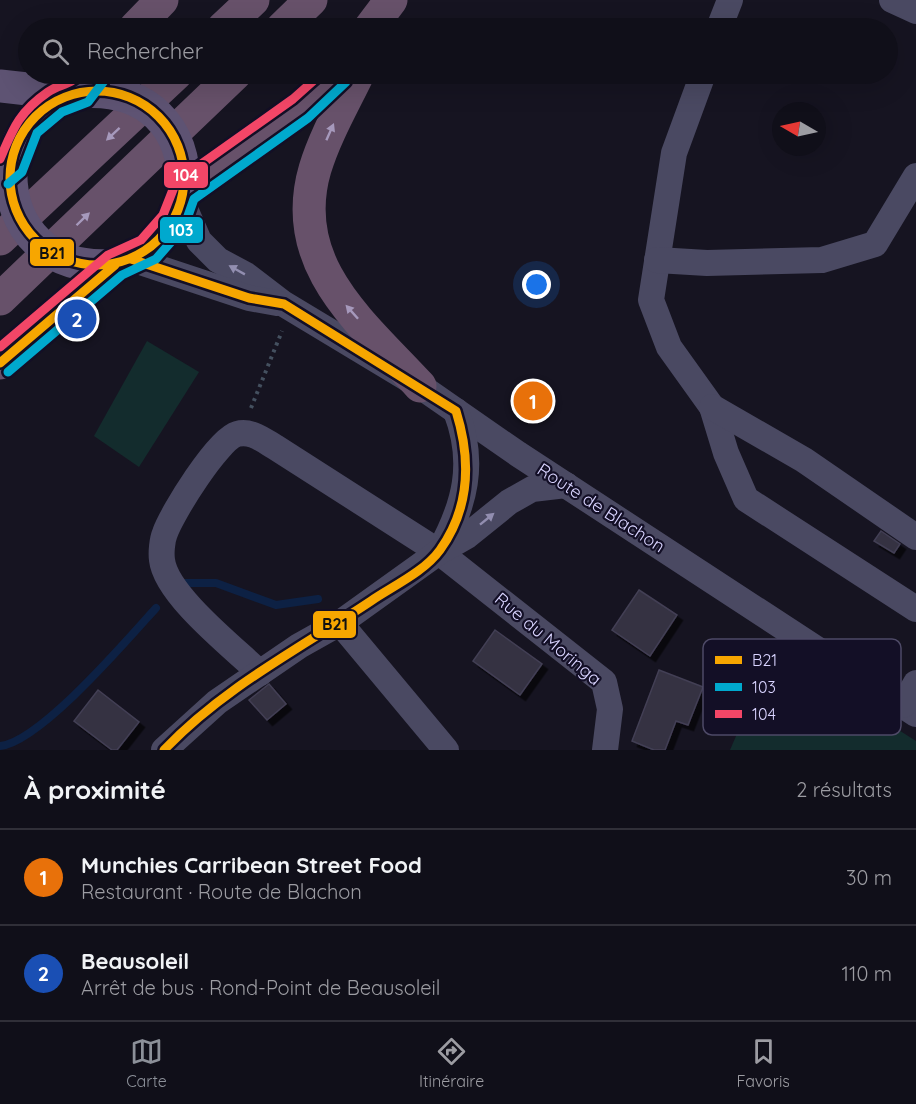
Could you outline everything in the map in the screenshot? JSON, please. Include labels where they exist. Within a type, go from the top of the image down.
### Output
[{"type":"highway","points":[[145,18],[162,0]]},
{"type":"highway","points":[[234,18],[253,0]]},
{"type":"highway","points":[[292,18],[311,0]]},
{"type":"highway","points":[[378,18],[392,0]]},
{"type":"highway","points":[[384,18],[392,0]]},
{"type":"highway","points":[[0,239],[166,84]]},
{"type":"highway","points":[[0,299],[225,84]]},
{"type":"highway","points":[[183,196],[300,109],[326,84]]},
{"type":"highway","points":[[354,84],[315,170],[308,214],[312,246],[326,279],[339,297],[420,386]]},
{"type":"highway","points":[[0,363],[123,262]]},
{"type":"main road","points":[[0,86],[83,87],[122,94],[141,102],[158,115],[171,130],[180,149],[184,170],[183,196],[174,220],[163,237],[148,250],[123,262],[82,265],[58,256],[26,230],[13,199],[6,158],[28,125],[40,112],[83,87]]},
{"type":"street","points":[[723,18],[730,0]]},
{"type":"street","points":[[892,0],[916,11]]},
{"type":"street","points":[[699,84],[674,153],[651,300],[669,347],[712,407],[726,453],[746,499],[916,609]]},
{"type":"street","points":[[657,260],[707,263],[822,260],[875,244],[916,176]]},
{"type":"street","name":"Route de Blachon","points":[[183,196],[191,226],[208,252],[288,307],[420,386],[566,485],[802,639]]},
{"type":"street","name":"Route de Blachon","points":[[123,262],[288,307]]},
{"type":"street","points":[[712,407],[804,460],[916,537]]},
{"type":"street","points":[[439,552],[458,514],[468,478],[466,445],[456,411]]},
{"type":"street","name":"Rue du Moringa","points":[[241,434],[250,433],[275,447],[439,552],[604,682],[610,709],[605,750]]},
{"type":"street","points":[[241,434],[223,443],[184,495],[164,534],[162,560],[180,596],[260,673]]},
{"type":"street","points":[[164,750],[217,702],[299,646],[340,623],[439,552],[467,536],[521,494],[532,489],[566,485]]},
{"type":"street","points":[[340,623],[446,750]]},
{"type":"street","points":[[910,709],[916,683]]},
{"type":"path","points":[[241,434],[288,307]]},
{"type":"green space","points":[[147,341],[199,372],[139,467],[94,436]]},
{"type":"green space","points":[[901,731],[916,741],[916,750],[730,750],[736,735],[901,735]]},
{"type":"building","points":[[881,531],[900,544],[894,553],[874,541]]},
{"type":"building","points":[[639,590],[677,615],[650,656],[612,630]]},
{"type":"building","points":[[495,630],[542,664],[520,695],[473,661]]},
{"type":"building","points":[[659,670],[703,687],[688,725],[676,721],[665,750],[654,750],[632,741]]},
{"type":"building","points":[[269,684],[286,704],[267,720],[249,700]]},
{"type":"building","points":[[98,690],[139,722],[117,750],[112,750],[74,721]]},
{"type":"waterway","points":[[183,583],[216,583],[276,605],[318,599]]},
{"type":"waterway","points":[[0,746],[17,740],[59,709],[82,688],[156,608]]},
{"type":"transit line","name":"104","points":[[0,159],[23,114],[38,99],[64,84]]},
{"type":"transit line","name":"103","points":[[8,184],[22,172],[37,133],[62,112],[88,102],[102,84]]},
{"type":"transit line","name":"104","points":[[0,347],[108,255],[141,240],[163,215],[176,182],[293,99],[310,84]]},
{"type":"transit line","name":"103","points":[[8,372],[122,275],[156,259],[184,227],[194,199],[308,118],[344,84]]},
{"type":"transit line","name":"B21","points":[[97,91],[114,92],[130,97],[159,116],[178,145],[183,161],[184,178],[183,195],[178,211],[159,240],[130,259],[114,264],[97,265],[80,264],[64,259],[35,240],[16,211],[11,195],[10,178],[11,161],[16,145],[35,116],[64,97],[80,92],[97,91]]},
{"type":"transit line","name":"B21","points":[[131,259],[249,298],[284,304],[456,411],[464,447],[465,483],[462,500],[450,534],[433,558],[408,578],[237,688],[187,727],[164,750]]},
{"type":"transit line","name":"B21","points":[[0,363],[115,265]]},
{"type":"place","name":"Beausoleil","points":[[77,319]]},
{"type":"place","name":"Munchies Carribean Street Food","points":[[533,401]]}]
